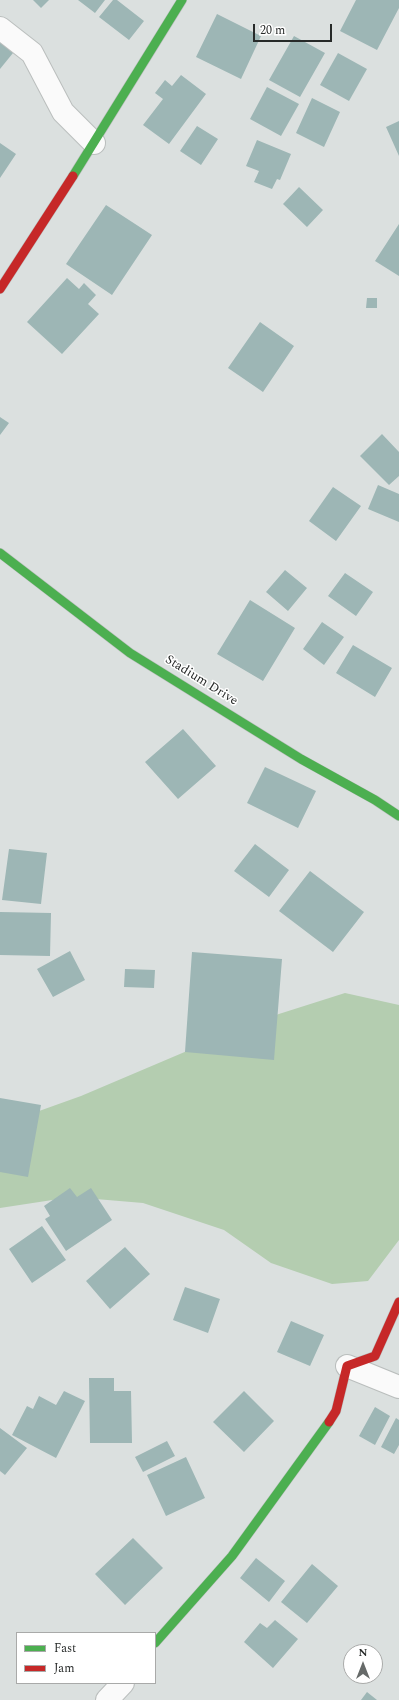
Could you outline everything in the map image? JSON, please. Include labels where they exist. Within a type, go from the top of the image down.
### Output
[{"type":"street","points":[[0,289],[94,143],[182,0]]},
{"type":"street","points":[[0,28],[32,53],[63,112],[94,143]]},
{"type":"street","name":"Stadium Drive","points":[[0,553],[130,653],[301,759],[375,800],[399,816]]},
{"type":"street","points":[[347,1366],[375,1356],[399,1302]]},
{"type":"street","points":[[347,1366],[399,1387]]},
{"type":"street","points":[[156,1642],[232,1556],[271,1504],[336,1411],[347,1366]]},
{"type":"street","points":[[107,1700],[121,1684]]},
{"type":"green space","points":[[345,993],[399,1005],[399,1240],[368,1281],[332,1284],[271,1263],[224,1230],[143,1203],[72,1197],[0,1208],[0,1125],[81,1096],[260,1020]]},
{"type":"building","points":[[33,0],[49,0],[41,8]]},
{"type":"building","points":[[78,0],[105,0],[95,13]]},
{"type":"building","points":[[113,0],[117,0],[144,21],[129,40],[99,17]]},
{"type":"building","points":[[356,0],[399,0],[399,8],[377,50],[340,31]]},
{"type":"building","points":[[217,14],[261,36],[241,79],[196,57]]},
{"type":"building","points":[[294,36],[325,53],[300,97],[269,80]]},
{"type":"building","points":[[0,42],[13,53],[0,69]]},
{"type":"building","points":[[338,53],[367,69],[349,101],[320,85]]},
{"type":"building","points":[[181,75],[206,94],[169,144],[143,125],[163,99],[155,93],[165,80],[172,86]]},
{"type":"building","points":[[267,87],[299,104],[281,136],[250,119]]},
{"type":"building","points":[[312,98],[340,112],[324,147],[296,133]]},
{"type":"building","points":[[399,121],[399,156],[386,127]]},
{"type":"building","points":[[197,126],[218,139],[201,165],[180,151]]},
{"type":"building","points":[[257,140],[291,154],[280,180],[277,179],[272,189],[254,182],[259,171],[246,166]]},
{"type":"building","points":[[0,143],[16,154],[0,178]]},
{"type":"building","points":[[299,187],[323,210],[307,227],[283,204]]},
{"type":"building","points":[[106,205],[152,235],[112,295],[66,264]]},
{"type":"building","points":[[399,224],[399,276],[375,261]]},
{"type":"building","points":[[67,278],[79,289],[84,283],[96,295],[88,304],[99,314],[62,354],[27,322]]},
{"type":"building","points":[[367,298],[377,298],[377,308],[366,308]]},
{"type":"building","points":[[260,322],[294,346],[263,392],[228,368]]},
{"type":"building","points":[[0,417],[9,423],[0,435]]},
{"type":"building","points":[[382,434],[399,452],[399,476],[389,485],[360,456]]},
{"type":"building","points":[[378,485],[399,494],[399,522],[368,509]]},
{"type":"building","points":[[333,487],[361,506],[336,541],[309,521]]},
{"type":"building","points":[[285,570],[307,588],[288,611],[266,592]]},
{"type":"building","points":[[345,573],[373,592],[356,616],[328,596]]},
{"type":"building","points":[[250,600],[295,628],[263,681],[217,654]]},
{"type":"building","points":[[322,622],[344,637],[324,665],[303,649]]},
{"type":"building","points":[[353,645],[392,668],[375,697],[336,673]]},
{"type":"building","points":[[183,729],[216,766],[178,799],[145,762]]},
{"type":"building","points":[[265,767],[316,791],[298,828],[247,803]]},
{"type":"building","points":[[255,844],[289,870],[269,897],[234,871]]},
{"type":"building","points":[[9,849],[47,853],[41,904],[2,900]]},
{"type":"building","points":[[310,871],[364,912],[333,952],[279,911]]},
{"type":"building","points":[[0,912],[51,913],[50,956],[0,955]]},
{"type":"building","points":[[70,951],[85,980],[53,997],[37,969]]},
{"type":"building","points":[[192,952],[282,959],[274,1060],[185,1052]]},
{"type":"building","points":[[125,969],[155,970],[154,988],[124,987]]},
{"type":"building","points":[[0,1098],[41,1105],[28,1177],[0,1172]]},
{"type":"building","points":[[70,1188],[77,1197],[91,1188],[112,1220],[66,1251],[45,1219],[50,1216],[44,1206]]},
{"type":"building","points":[[42,1226],[66,1260],[32,1283],[9,1249]]},
{"type":"building","points":[[125,1247],[150,1274],[110,1309],[86,1281]]},
{"type":"building","points":[[185,1287],[220,1299],[208,1333],[173,1320]]},
{"type":"building","points":[[291,1321],[324,1335],[310,1366],[277,1352]]},
{"type":"building","points":[[89,1378],[114,1378],[114,1391],[131,1391],[132,1443],[90,1443]]},
{"type":"building","points":[[64,1391],[85,1401],[56,1458],[12,1435],[27,1406],[33,1409],[39,1396],[56,1405]]},
{"type":"building","points":[[244,1391],[274,1421],[244,1452],[213,1422]]},
{"type":"building","points":[[375,1407],[390,1416],[375,1445],[359,1436]]},
{"type":"building","points":[[396,1418],[399,1420],[399,1445],[394,1454],[381,1447]]},
{"type":"building","points":[[0,1428],[27,1448],[5,1475],[0,1471]]},
{"type":"building","points":[[167,1441],[175,1456],[143,1472],[135,1457]]},
{"type":"building","points":[[186,1457],[205,1498],[166,1516],[147,1475]]},
{"type":"building","points":[[133,1538],[163,1568],[125,1605],[95,1574]]},
{"type":"building","points":[[256,1558],[285,1581],[269,1602],[240,1578]]},
{"type":"building","points":[[312,1564],[338,1586],[307,1623],[281,1602]]},
{"type":"building","points":[[275,1620],[298,1639],[273,1668],[244,1642],[260,1623],[267,1628]]},
{"type":"building","points":[[367,1692],[377,1700],[361,1700]]},
{"type":"traffic: fast","points":[[73,176],[182,0]]},
{"type":"traffic: fast","points":[[0,553],[130,653],[301,759],[375,800],[399,816]]},
{"type":"traffic: fast","points":[[156,1642],[232,1556],[329,1422]]},
{"type":"traffic: jam","points":[[0,289],[73,176]]},
{"type":"traffic: jam","points":[[329,1422],[336,1411],[347,1366],[375,1356],[399,1302]]}]
